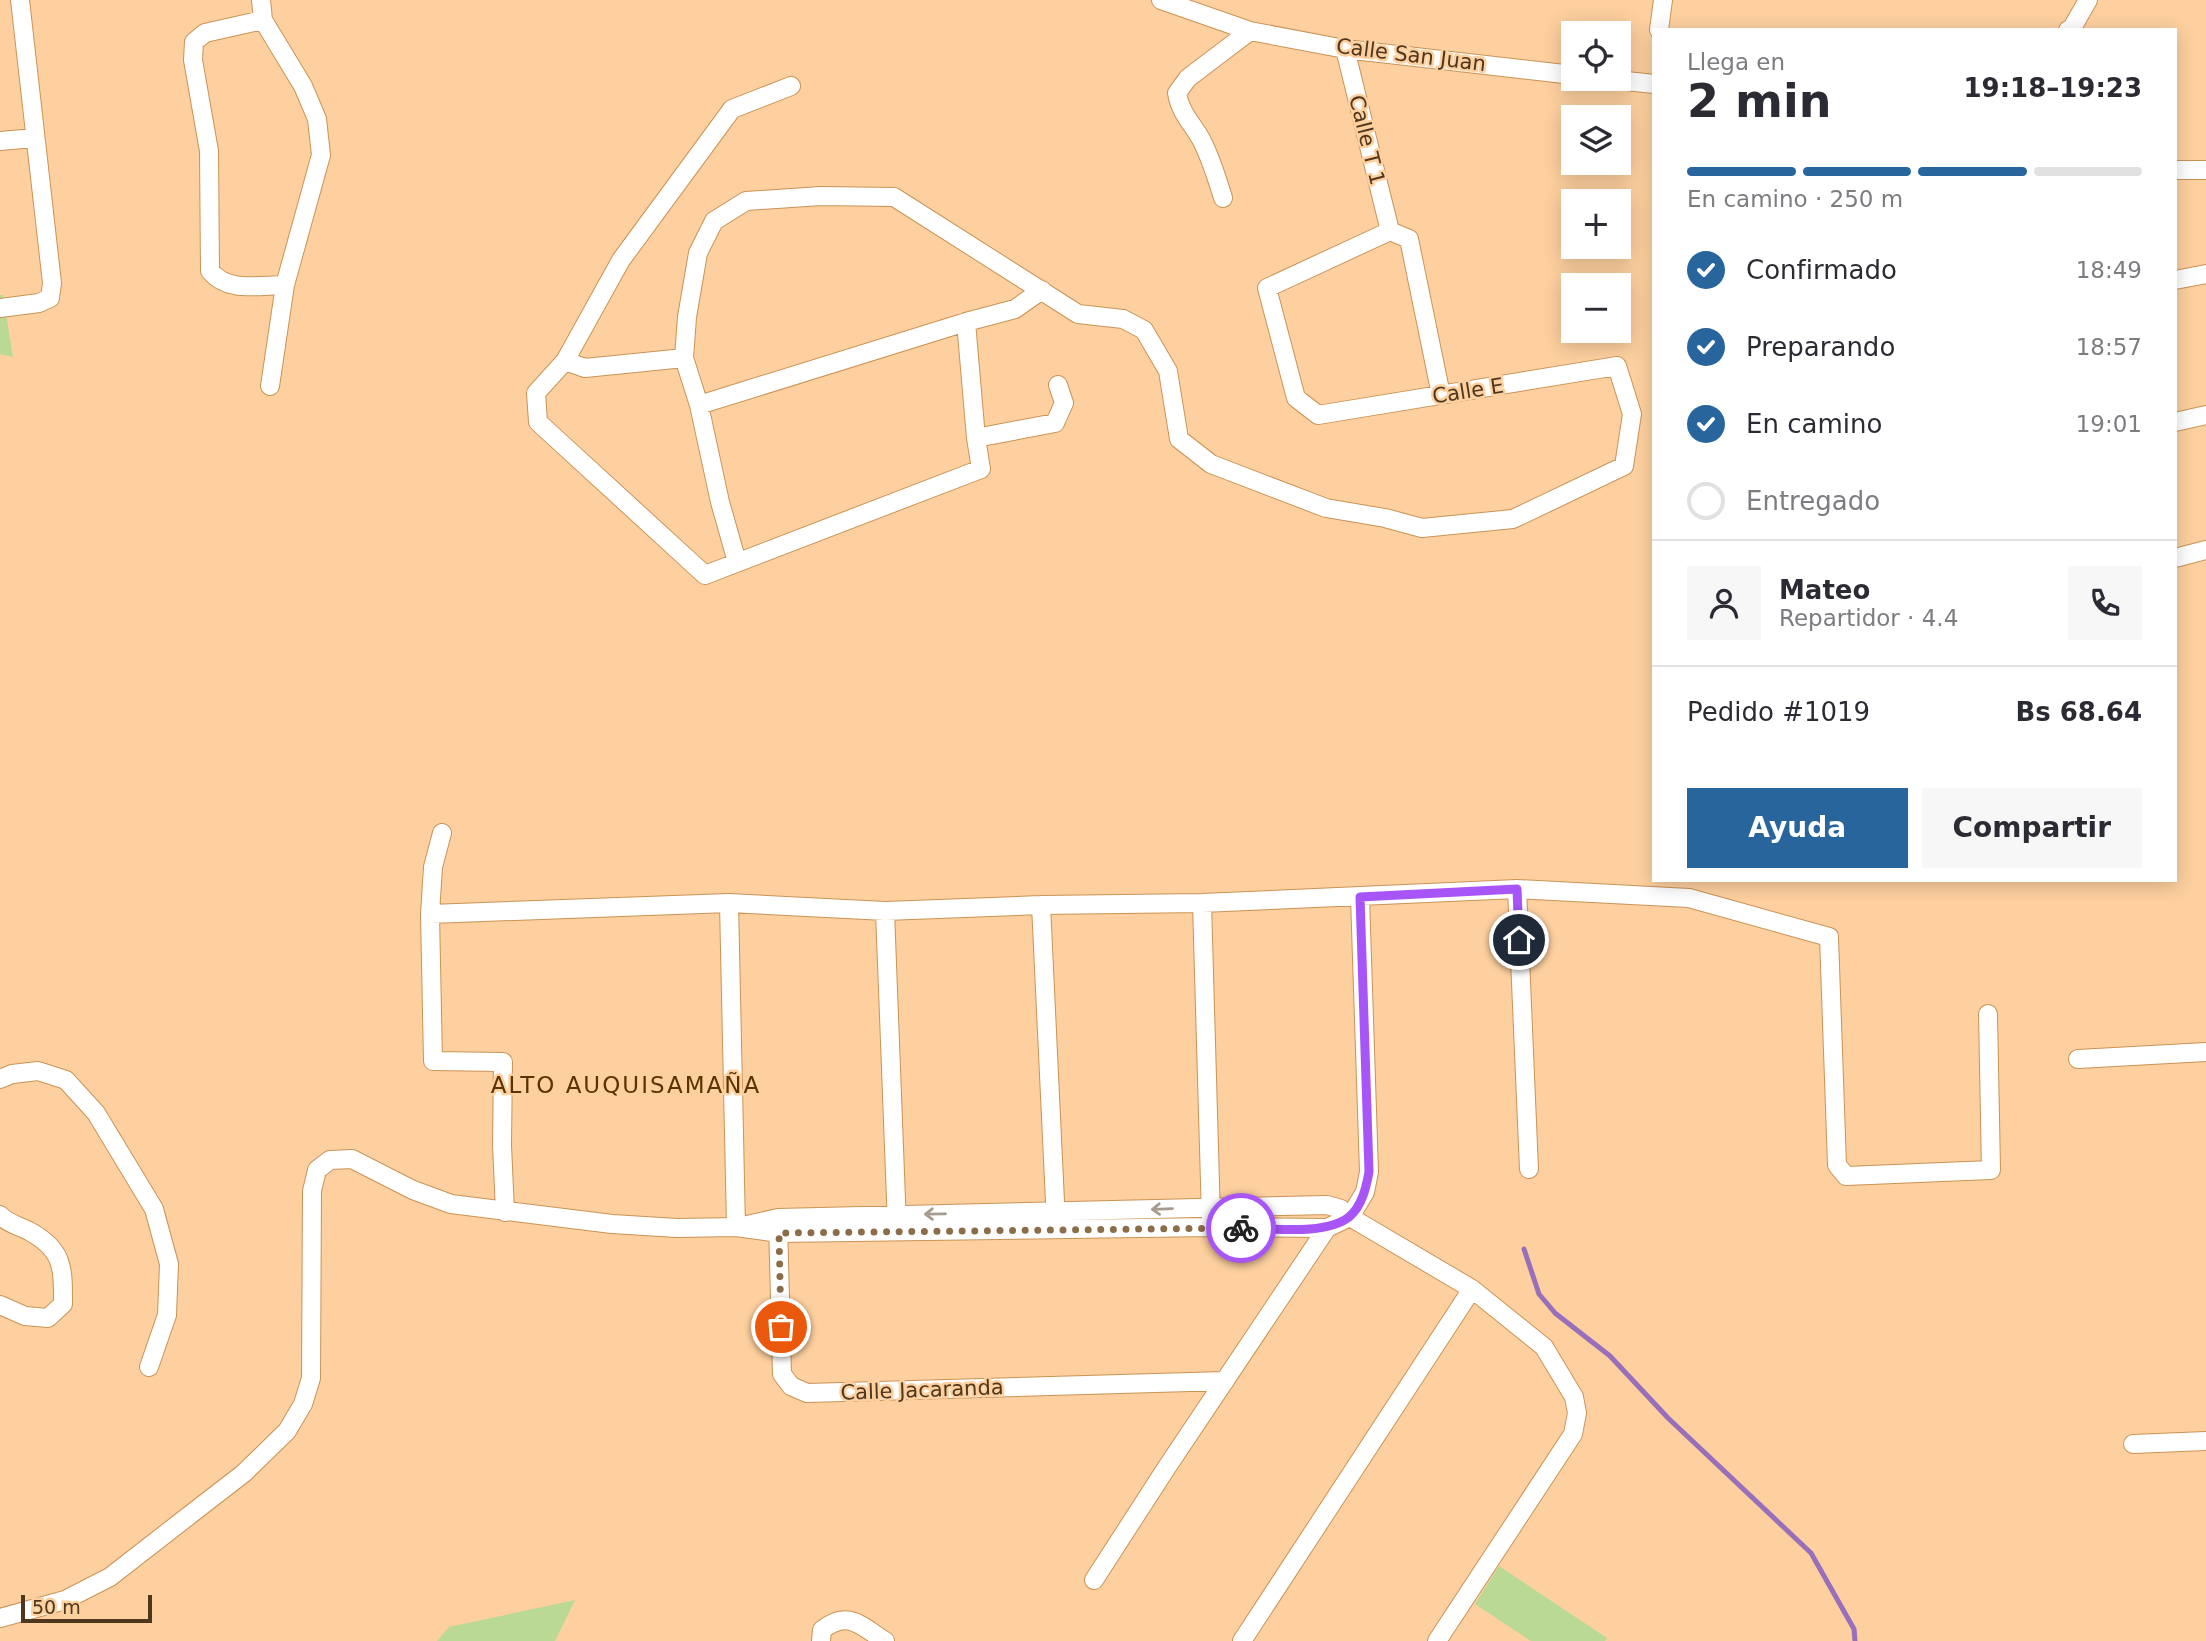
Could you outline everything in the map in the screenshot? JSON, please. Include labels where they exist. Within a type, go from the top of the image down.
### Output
[{"type":"street","points":[[0,308],[39,303],[50,298],[52,284],[20,0]]},
{"type":"street","points":[[261,0],[263,20],[303,86],[317,119],[321,155],[285,285],[270,386]]},
{"type":"street","name":"Calle San Juan","points":[[1161,0],[1250,31],[1345,49],[1561,74]]},
{"type":"street","points":[[1659,28],[1663,0]]},
{"type":"street","points":[[2072,28],[2088,0]]},
{"type":"street","points":[[263,20],[205,33],[194,43],[193,60],[209,152],[210,271],[219,282],[232,286],[285,285]]},
{"type":"street","points":[[1223,198],[1214,168],[1201,139],[1179,107],[1177,93],[1188,78],[1250,31]]},
{"type":"street","name":"Calle T 1","points":[[1345,49],[1390,231]]},
{"type":"street","points":[[1631,82],[1652,84]]},
{"type":"street","points":[[791,86],[732,109],[621,260],[565,361],[536,393],[538,422],[705,575],[981,469],[966,321]]},
{"type":"street","points":[[0,141],[34,138]]},
{"type":"street","points":[[2177,170],[2206,170]]},
{"type":"street","points":[[699,405],[966,321],[1014,309],[1042,290],[894,197],[821,196],[746,201],[715,221],[698,253],[687,317],[684,358],[699,405],[720,502],[737,562]]},
{"type":"street","points":[[1390,231],[1409,239],[1441,395]]},
{"type":"street","name":"Calle E","points":[[1042,290],[1079,314],[1123,319],[1144,330],[1168,371],[1179,439],[1210,464],[1326,508],[1385,518],[1422,528],[1513,519],[1624,466],[1632,414],[1617,366],[1318,415],[1296,398],[1267,288],[1390,231]]},
{"type":"street","points":[[2177,279],[2206,274]]},
{"type":"street","points":[[565,361],[585,368],[684,358]]},
{"type":"street","points":[[976,438],[1055,423],[1064,403],[1058,385]]},
{"type":"street","points":[[2177,422],[2206,415]]},
{"type":"street","points":[[2177,557],[2206,550]]},
{"type":"street","points":[[442,833],[433,867],[430,914],[433,1061],[503,1062],[502,1145],[505,1212]]},
{"type":"street","points":[[430,914],[729,903],[885,911],[1202,903],[1517,889],[1689,898],[1829,937],[1837,1165],[1846,1176],[1991,1170],[1987,1014]]},
{"type":"street","points":[[1517,889],[1529,1169]]},
{"type":"street","points":[[0,1618],[65,1600],[110,1577],[237,1478],[287,1431],[303,1404],[311,1378],[312,1191],[317,1170],[330,1160],[352,1158],[413,1190],[451,1204],[505,1212],[677,1228],[1056,1221],[1327,1228],[1350,1217],[1365,1192],[1369,1172],[1360,897]]},
{"type":"street","points":[[729,903],[736,1227]]},
{"type":"street","points":[[1202,903],[1212,1227]]},
{"type":"street","points":[[1041,905],[1056,1221]]},
{"type":"street","points":[[885,911],[897,1224]]},
{"type":"street","points":[[2078,1059],[2206,1052]]},
{"type":"street","points":[[0,1079],[12,1074],[38,1071],[66,1080],[96,1113],[154,1209],[169,1264],[169,1277],[167,1315],[149,1367]]},
{"type":"street","points":[[1056,1221],[1210,1207],[1327,1205],[1341,1209],[1350,1217],[1472,1289],[1544,1347],[1574,1397],[1577,1413],[1573,1434],[1437,1641]]},
{"type":"street","points":[[0,1215],[47,1242],[60,1259],[63,1290],[63,1304],[48,1318],[25,1315],[0,1305]]},
{"type":"street","name":"Calle Jacaranda","points":[[778,1226],[782,1374],[791,1387],[807,1393],[1225,1381]]},
{"type":"street","points":[[1094,1580],[1327,1228]]},
{"type":"street","points":[[1245,1640],[1472,1289]]},
{"type":"street","points":[[2133,1444],[2206,1441]]},
{"type":"street","points":[[821,1641],[822,1630],[835,1620],[845,1619],[861,1625],[885,1641]]},
{"type":"green space","points":[[0,295],[3,295],[13,357],[0,354]]},
{"type":"green space","points":[[1499,1566],[1607,1638],[1605,1641],[1531,1641],[1475,1604]]},
{"type":"green space","points":[[575,1600],[555,1641],[437,1641],[449,1627]]},
{"type":"waterway","points":[[1524,1249],[1539,1294],[1555,1313],[1610,1356],[1668,1418],[1811,1553],[1854,1629],[1855,1641]]},
{"type":"way so far","points":[[781,1327],[779,1233],[1241,1228]]},
{"type":"district","name":"ALTO AUQUISAMAÑA","points":[[626,1085]]},
{"type":"route","points":[[1241,1228],[1327,1228],[1350,1217],[1365,1192],[1369,1172],[1360,897],[1517,889],[1519,940]]}]
